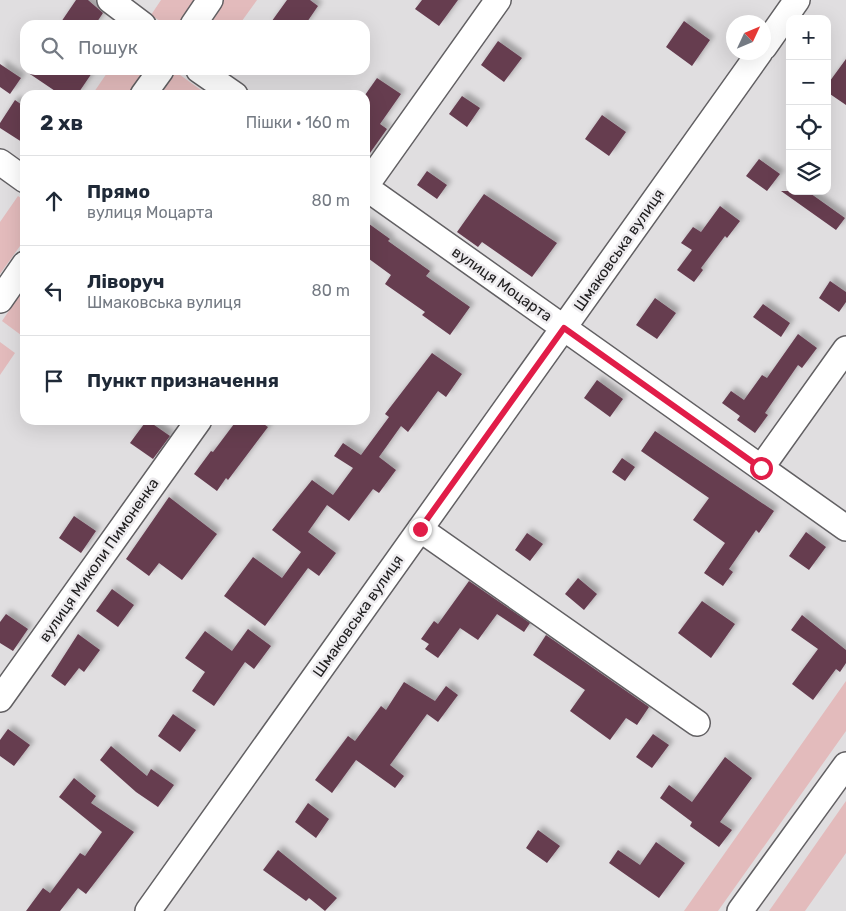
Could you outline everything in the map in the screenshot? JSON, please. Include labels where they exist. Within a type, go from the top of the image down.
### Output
[{"type":"street","points":[[110,0],[136,20]]},
{"type":"street","points":[[196,20],[210,0]]},
{"type":"street","points":[[370,180],[498,0]]},
{"type":"street","points":[[771,37],[797,0]]},
{"type":"street","name":"Шмаковська вулиця","points":[[148,911],[754,60]]},
{"type":"street","points":[[147,90],[158,75]]},
{"type":"street","points":[[206,75],[227,90]]},
{"type":"street","points":[[0,162],[20,176]]},
{"type":"street","name":"вулиця Моцарта","points":[[370,191],[846,528]]},
{"type":"street","points":[[0,300],[20,271]]},
{"type":"street","points":[[761,468],[846,348]]},
{"type":"street","name":"вулиця Миколи Пимоненка","points":[[0,700],[195,425]]},
{"type":"street","points":[[420,529],[697,723]]},
{"type":"street","points":[[740,911],[846,765]]},
{"type":"shaded area","points":[[161,0],[197,0],[183,20],[158,20],[151,15]]},
{"type":"shaded area","points":[[217,0],[257,0],[243,20],[203,20]]},
{"type":"shaded area","points":[[106,75],[146,75],[136,90],[95,90]]},
{"type":"shaded area","points":[[174,75],[180,75],[201,90],[163,90]]},
{"type":"shaded area","points":[[18,196],[20,197],[20,246],[0,274],[0,222]]},
{"type":"shaded area","points":[[20,294],[20,334],[2,321]]},
{"type":"shaded area","points":[[0,342],[15,353],[0,375]]},
{"type":"shaded area","points":[[846,681],[846,731],[718,911],[684,911]]},
{"type":"shaded area","points":[[846,801],[846,853],[805,911],[769,911]]},
{"type":"building","points":[[76,0],[88,0],[103,13],[98,20],[62,20]]},
{"type":"building","points":[[287,0],[310,0],[318,6],[308,20],[273,20]]},
{"type":"building","points":[[422,0],[458,0],[439,26],[415,9]]},
{"type":"building","points":[[684,21],[710,40],[692,66],[666,47]]},
{"type":"building","points":[[498,41],[522,58],[504,82],[481,65]]},
{"type":"building","points":[[846,59],[846,105],[831,95],[831,80]]},
{"type":"building","points":[[0,64],[21,78],[10,94],[0,87]]},
{"type":"building","points":[[31,75],[91,75],[80,90],[54,90]]},
{"type":"building","points":[[377,78],[401,94],[380,124],[387,129],[370,153],[370,90]]},
{"type":"building","points":[[462,96],[480,108],[467,127],[449,114]]},
{"type":"building","points":[[15,100],[20,104],[20,141],[0,128],[0,123]]},
{"type":"building","points":[[602,115],[626,132],[609,156],[585,139]]},
{"type":"building","points":[[759,159],[780,174],[767,191],[746,176]]},
{"type":"building","points":[[427,171],[447,185],[437,199],[417,185]]},
{"type":"building","points":[[484,194],[557,243],[532,277],[482,242],[478,247],[457,232]]},
{"type":"building","points":[[787,195],[813,195],[845,218],[836,230]]},
{"type":"building","points":[[720,206],[740,221],[727,238],[725,236],[701,268],[703,270],[694,282],[677,270],[692,250],[681,243],[693,227],[701,232]]},
{"type":"building","points":[[370,225],[390,239],[388,241],[430,271],[426,276],[470,307],[450,335],[422,315],[425,312],[385,284],[391,275],[370,260]]},
{"type":"building","points":[[830,281],[846,292],[846,302],[839,312],[819,298]]},
{"type":"building","points":[[655,298],[676,313],[657,339],[636,325]]},
{"type":"building","points":[[763,304],[790,323],[781,337],[753,317]]},
{"type":"building","points":[[798,334],[817,348],[802,368],[798,365],[765,413],[768,415],[755,433],[737,420],[740,416],[722,403],[731,391],[744,400],[762,375],[767,378]]},
{"type":"building","points":[[432,353],[462,374],[446,397],[438,391],[408,432],[401,426],[379,457],[396,470],[379,493],[373,489],[349,521],[327,505],[308,532],[336,553],[319,576],[308,568],[265,626],[224,596],[253,557],[282,578],[301,552],[272,530],[312,480],[333,495],[353,468],[334,456],[343,443],[361,455],[389,417],[385,414]]},
{"type":"building","points":[[597,380],[623,399],[610,417],[584,398]]},
{"type":"building","points":[[143,425],[154,425],[170,436],[153,459],[130,443]]},
{"type":"building","points":[[233,425],[265,425],[268,427],[228,480],[226,478],[217,491],[194,474],[211,451],[213,452]]},
{"type":"building","points":[[655,431],[774,511],[759,533],[756,530],[729,569],[733,572],[723,586],[704,573],[725,543],[693,520],[709,498],[641,451]]},
{"type":"building","points":[[622,458],[635,467],[625,481],[612,472]]},
{"type":"building","points":[[169,497],[217,534],[182,580],[159,563],[149,576],[126,559]]},
{"type":"building","points":[[74,516],[96,531],[81,553],[59,538]]},
{"type":"building","points":[[806,532],[826,547],[809,570],[789,556]]},
{"type":"building","points":[[527,533],[543,544],[530,561],[515,550]]},
{"type":"building","points":[[578,578],[597,594],[584,610],[565,594]]},
{"type":"building","points":[[469,581],[530,623],[524,632],[497,614],[478,640],[460,628],[438,658],[425,649],[429,644],[421,639],[434,621],[438,624]]},
{"type":"building","points":[[112,589],[134,605],[118,627],[96,611]]},
{"type":"building","points":[[702,601],[735,624],[711,658],[678,633]]},
{"type":"building","points":[[6,614],[28,629],[13,651],[0,643],[0,622]]},
{"type":"building","points":[[802,615],[846,650],[846,663],[840,672],[836,669],[813,700],[792,684],[818,649],[791,630]]},
{"type":"building","points":[[248,629],[271,646],[254,669],[245,662],[214,706],[192,691],[205,672],[185,658],[205,631],[232,651]]},
{"type":"building","points":[[78,634],[100,650],[84,672],[79,668],[65,686],[51,676]]},
{"type":"building","points":[[546,635],[649,707],[637,725],[626,718],[610,740],[570,711],[585,690],[533,655]]},
{"type":"building","points":[[404,682],[435,701],[446,686],[458,695],[438,722],[427,714],[390,765],[404,776],[395,788],[356,760],[332,793],[315,780],[348,736],[355,741],[381,706],[386,710]]},
{"type":"building","points":[[173,714],[196,730],[180,752],[158,736]]},
{"type":"building","points":[[8,729],[30,745],[14,766],[0,756],[0,740]]},
{"type":"building","points":[[653,734],[669,745],[652,768],[636,757]]},
{"type":"building","points":[[111,746],[147,776],[151,769],[174,785],[158,807],[136,792],[100,760]]},
{"type":"building","points":[[725,757],[752,778],[720,822],[732,830],[719,847],[690,826],[692,822],[660,798],[669,785],[692,802]]},
{"type":"building","points":[[74,778],[96,796],[91,803],[134,832],[86,894],[78,888],[60,911],[26,911],[43,888],[50,893],[80,853],[85,856],[102,832],[59,797]]},
{"type":"building","points":[[308,803],[329,819],[316,838],[295,822]]},
{"type":"building","points":[[538,830],[560,846],[547,863],[526,848]]},
{"type":"building","points":[[656,842],[685,863],[659,898],[609,863],[618,850],[640,865]]},
{"type":"building","points":[[278,850],[337,898],[325,911],[309,898],[306,901],[263,870]]},
{"type":"route","points":[[420,529],[564,328],[761,468]]}]
